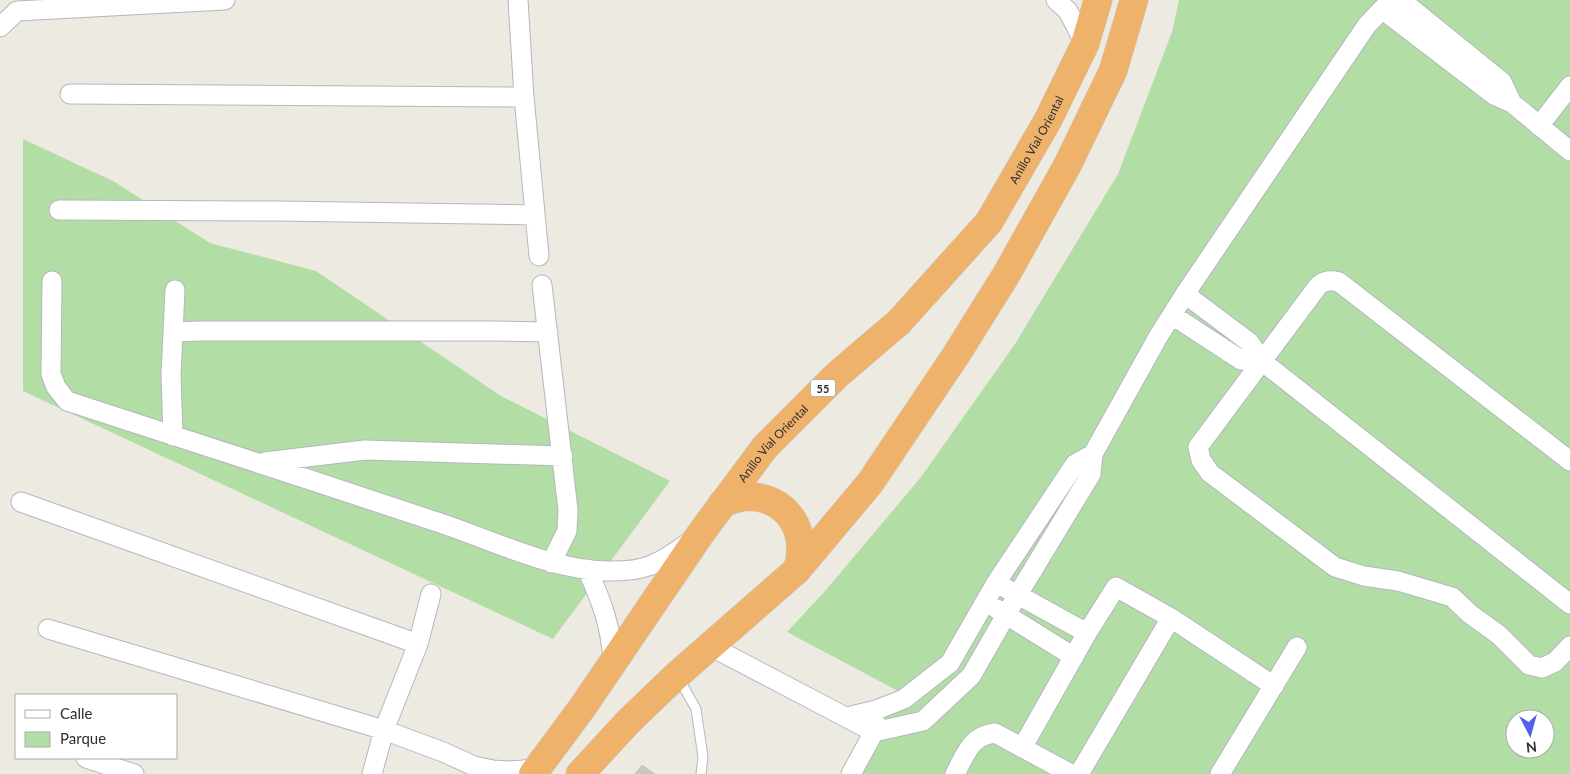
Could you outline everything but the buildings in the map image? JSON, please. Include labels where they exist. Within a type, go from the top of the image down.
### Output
[{"type":"highway","name":"Anillo Vial Oriental","points":[[536,770],[582,708],[701,533],[765,447],[837,375],[899,322],[989,222],[1048,120],[1085,44],[1098,0]]},
{"type":"highway","points":[[580,774],[629,721],[677,675],[797,570],[870,483],[956,355],[1006,274],[1067,166],[1113,71],[1134,0]]},
{"type":"highway","points":[[722,504],[730,500],[749,496],[768,499],[784,509],[796,524],[799,533],[801,552],[797,570]]},
{"type":"street","points":[[0,27],[17,11],[225,0]]},
{"type":"street","points":[[518,0],[524,97],[539,256]]},
{"type":"street","points":[[1056,0],[1068,11],[1085,44]]},
{"type":"street","points":[[1401,0],[1502,82],[1512,104]]},
{"type":"street","points":[[710,646],[874,732],[923,721],[971,676],[1091,474],[1093,454],[1158,337],[1367,25],[1387,5],[1494,95],[1512,104],[1570,151]]},
{"type":"street","points":[[1539,126],[1570,86]]},
{"type":"street","points":[[70,94],[524,97]]},
{"type":"street","points":[[59,210],[269,210],[535,215]]},
{"type":"street","points":[[1570,462],[1339,282],[1331,280],[1323,282],[1318,286],[1198,447],[1201,460],[1210,473],[1335,567],[1364,576],[1398,581],[1452,597],[1470,614],[1499,635],[1529,665],[1542,668],[1555,662],[1570,646]]},
{"type":"street","points":[[52,281],[51,374],[56,387],[68,401],[457,528],[551,563],[606,571],[626,571],[644,568],[665,560],[701,533]]},
{"type":"street","points":[[542,285],[568,510],[567,531],[551,563]]},
{"type":"street","points":[[174,436],[171,375],[175,290]]},
{"type":"street","points":[[1186,294],[1249,342],[1262,362],[1570,604]]},
{"type":"street","points":[[1172,315],[1241,360],[1262,362]]},
{"type":"street","points":[[174,332],[492,330],[548,332]]},
{"type":"street","points":[[259,463],[365,450],[563,456]]},
{"type":"street","points":[[846,717],[876,710],[904,699],[950,663],[996,583],[1076,464],[1093,454]]},
{"type":"street","points":[[21,502],[418,644]]},
{"type":"street","points":[[587,569],[606,614],[613,662]]},
{"type":"street","points":[[996,583],[1087,633]]},
{"type":"street","points":[[1022,748],[1087,633],[1116,587],[1171,618],[1274,686]]},
{"type":"street","points":[[372,774],[384,730],[418,644],[431,594]]},
{"type":"street","points":[[986,602],[1074,657]]},
{"type":"street","points":[[1079,774],[1171,618]]},
{"type":"street","points":[[48,629],[384,730],[460,766],[474,766],[493,770],[536,770]]},
{"type":"street","points":[[1220,774],[1297,647]]},
{"type":"street","points":[[851,774],[874,732],[876,710]]},
{"type":"street","points":[[955,774],[974,740],[985,734],[995,733],[1071,774]]},
{"type":"street","points":[[89,759],[134,774]]},
{"type":"lane","points":[[677,675],[696,709],[703,758],[701,774]]},
{"type":"green space","points":[[1179,0],[1570,0],[1570,774],[853,774],[896,690],[787,632],[826,590],[921,477],[1015,344],[1118,174],[1172,32]]},
{"type":"green space","points":[[23,139],[113,181],[210,243],[316,271],[501,396],[670,481],[553,639],[23,391]]}]
